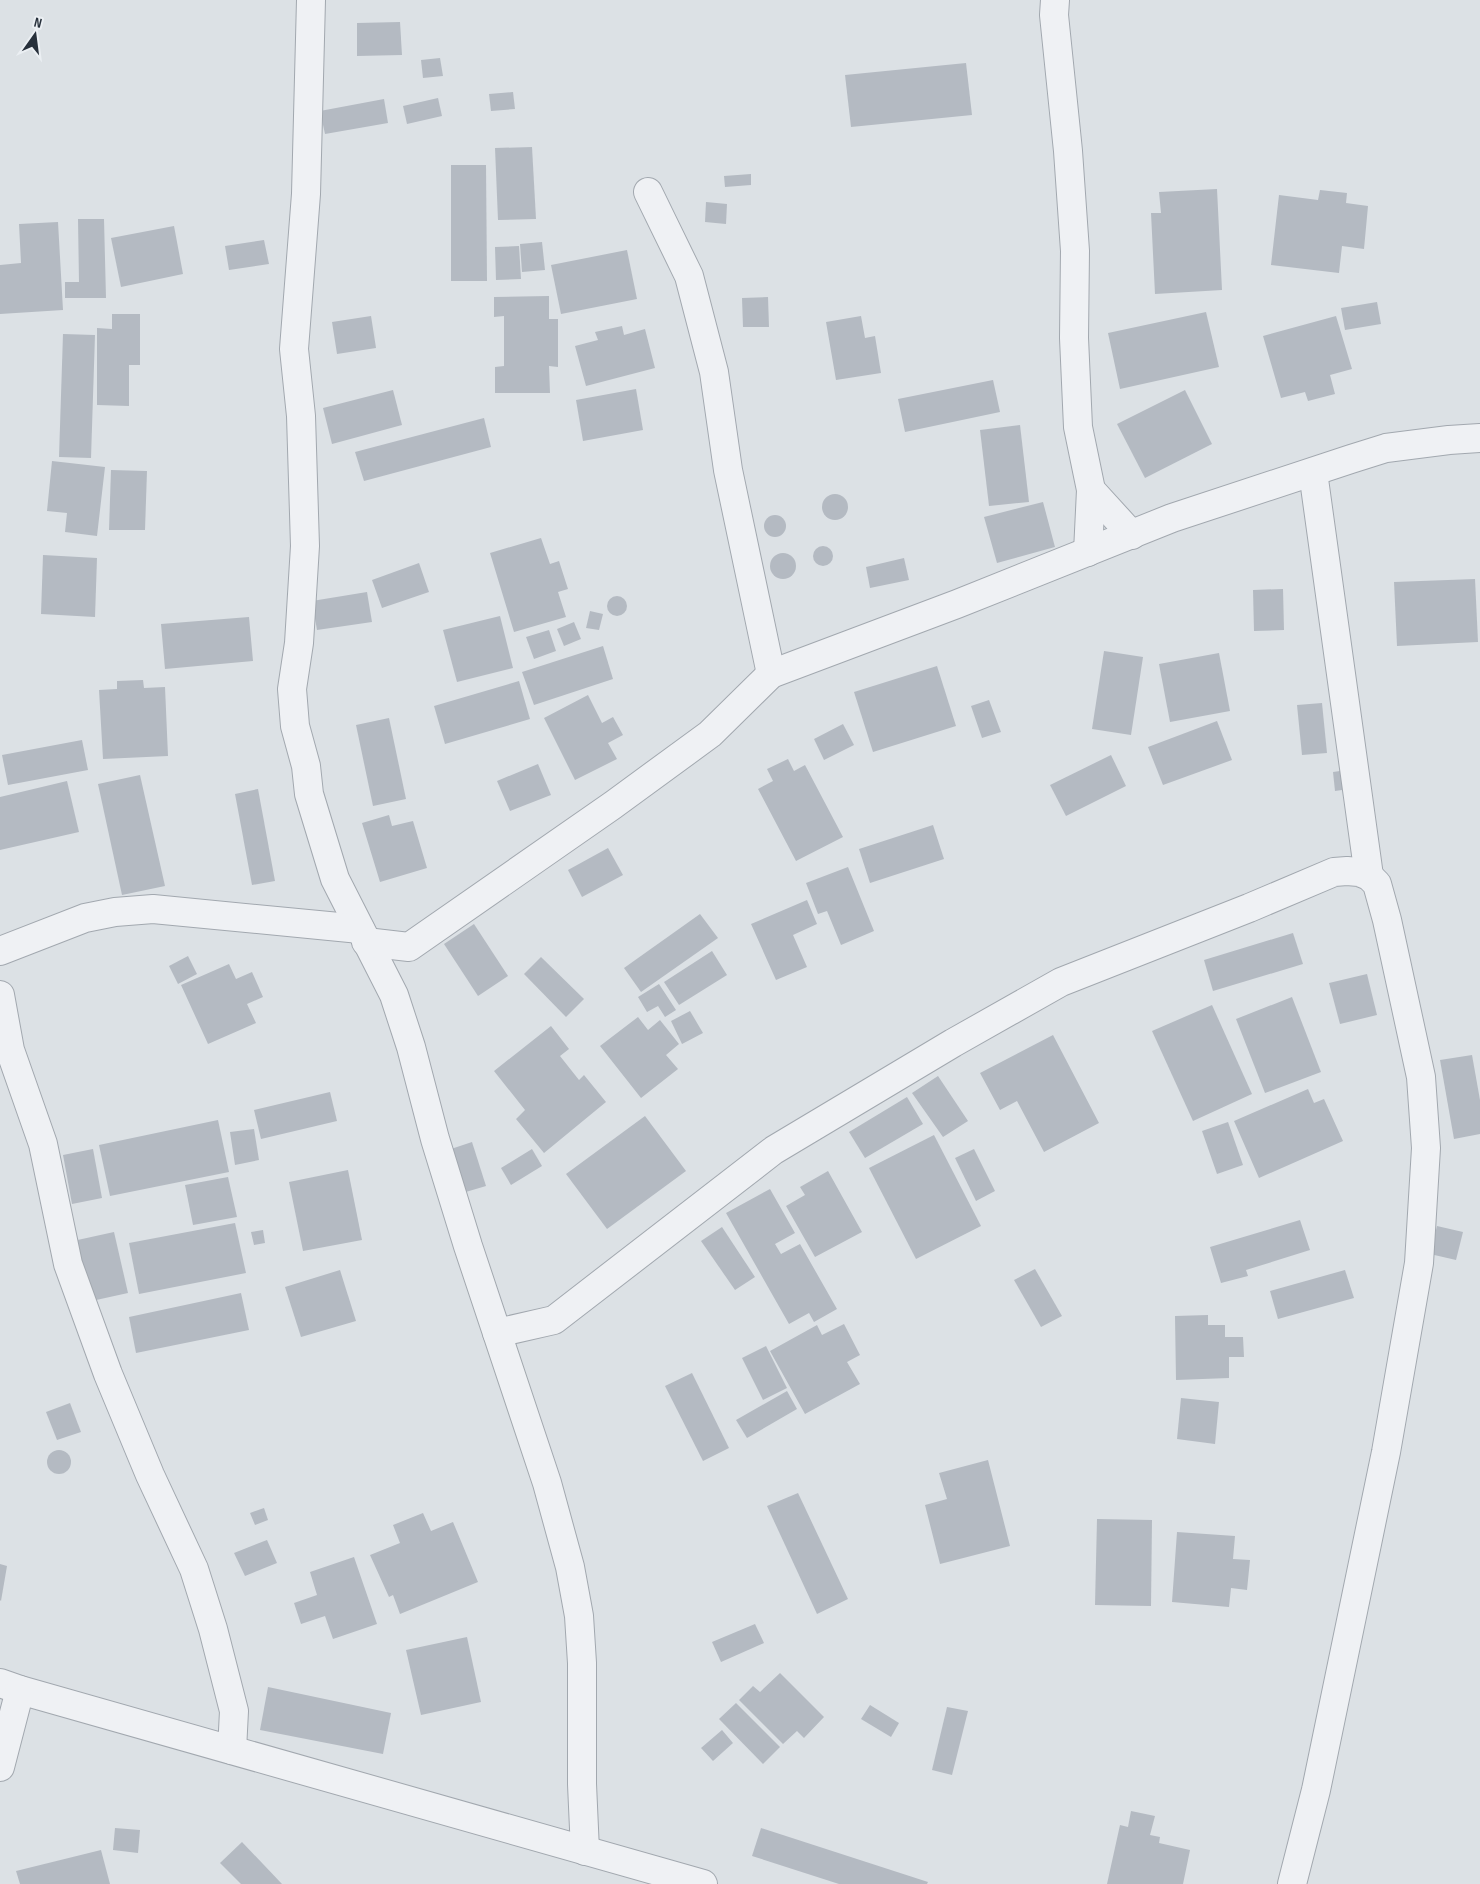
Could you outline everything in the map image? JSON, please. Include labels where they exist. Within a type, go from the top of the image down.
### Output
[{"type":"street","points":[[311,0],[306,194],[294,349],[302,416],[305,546],[299,643],[292,689],[295,726],[306,766],[309,794],[335,879],[394,995],[468,1246],[548,1483],[570,1567],[579,1616],[582,1663],[582,1784],[585,1851]]},
{"type":"street","points":[[1055,0],[1054,15],[1068,151],[1075,251],[1074,338],[1078,426],[1091,490],[1088,552]]},
{"type":"street","points":[[648,192],[689,276],[714,372],[728,470],[771,674]]},
{"type":"street","points":[[0,951],[85,918],[115,912],[153,909],[363,936],[409,947],[613,806],[710,734],[771,674],[957,604],[1172,518],[1386,448],[1480,438]]},
{"type":"street","points":[[1313,472],[1369,876]]},
{"type":"street","points":[[1091,490],[1132,535]]},
{"type":"street","points":[[497,1333],[554,1320],[774,1150],[953,1043],[1061,982],[1249,908],[1334,872],[1347,871],[1369,876],[1377,884],[1387,920],[1421,1077],[1426,1148],[1419,1263],[1386,1452],[1354,1609],[1316,1790],[1292,1884]]},
{"type":"street","points":[[0,995],[10,1050],[43,1144],[68,1264],[108,1374],[150,1475],[194,1569],[213,1630],[234,1711],[232,1750]]},
{"type":"street","points":[[0,1767],[10,1686],[703,1884]]},
{"type":"building","points":[[400,22],[402,55],[357,56],[357,23]]},
{"type":"building","points":[[440,58],[443,76],[423,78],[421,60]]},
{"type":"building","points":[[966,63],[972,115],[851,127],[845,75]]},
{"type":"building","points":[[513,92],[515,109],[491,111],[489,94]]},
{"type":"building","points":[[438,98],[442,116],[407,124],[403,106]]},
{"type":"building","points":[[384,99],[388,123],[325,134],[320,111]]},
{"type":"building","points":[[532,147],[536,219],[498,220],[495,148]]},
{"type":"building","points":[[451,165],[486,165],[487,281],[451,281]]},
{"type":"building","points":[[751,174],[751,185],[725,187],[724,176]]},
{"type":"building","points":[[1217,189],[1222,290],[1155,294],[1151,213],[1161,213],[1159,192]]},
{"type":"building","points":[[1320,190],[1347,193],[1346,203],[1368,206],[1364,249],[1342,246],[1339,273],[1271,265],[1279,195],[1318,200]]},
{"type":"building","points":[[706,202],[727,204],[726,224],[705,222]]},
{"type":"building","points":[[78,219],[104,219],[106,298],[65,298],[65,282],[79,282]]},
{"type":"building","points":[[58,222],[63,310],[0,314],[0,265],[21,263],[19,224]]},
{"type":"building","points":[[174,226],[183,274],[121,287],[111,238]]},
{"type":"building","points":[[264,240],[269,264],[229,270],[225,246]]},
{"type":"building","points":[[542,242],[545,270],[522,272],[520,244]]},
{"type":"building","points":[[519,246],[521,279],[496,280],[495,247]]},
{"type":"building","points":[[627,250],[637,299],[561,314],[551,265]]},
{"type":"building","points":[[549,296],[549,319],[558,319],[558,367],[549,366],[550,393],[495,393],[495,367],[504,366],[504,316],[494,317],[494,297]]},
{"type":"building","points":[[768,297],[769,327],[743,327],[742,298]]},
{"type":"building","points":[[1377,302],[1381,324],[1345,330],[1341,308]]},
{"type":"building","points":[[1206,312],[1219,367],[1120,389],[1108,333]]},
{"type":"building","points":[[112,314],[140,314],[140,365],[129,365],[129,406],[97,405],[97,328],[112,329]]},
{"type":"building","points":[[371,316],[376,348],[337,354],[332,322]]},
{"type":"building","points":[[861,316],[865,338],[875,336],[881,373],[836,380],[826,322]]},
{"type":"building","points":[[1336,316],[1352,369],[1330,375],[1335,394],[1308,401],[1305,392],[1281,398],[1263,336]]},
{"type":"building","points":[[622,326],[624,335],[645,329],[655,368],[586,386],[575,346],[598,340],[595,332]]},
{"type":"building","points":[[63,334],[95,335],[91,458],[59,457]]},
{"type":"building","points":[[993,380],[1000,412],[905,432],[898,399]]},
{"type":"building","points":[[636,389],[643,430],[583,441],[576,400]]},
{"type":"building","points":[[393,390],[402,425],[332,444],[323,408]]},
{"type":"building","points":[[1185,390],[1212,444],[1145,478],[1117,424]]},
{"type":"building","points":[[484,418],[491,447],[364,481],[355,452]]},
{"type":"building","points":[[1020,425],[1029,502],[989,506],[980,430]]},
{"type":"building","points":[[52,461],[105,467],[97,536],[65,532],[67,513],[47,511]]},
{"type":"building","points":[[111,470],[147,471],[145,530],[109,530]]},
{"type":"building","points":[[835,494],[844,498],[848,507],[844,516],[835,520],[826,516],[822,507],[826,498]]},
{"type":"building","points":[[1043,502],[1055,547],[997,563],[984,517]]},
{"type":"building","points":[[775,515],[783,518],[786,526],[783,534],[775,537],[767,534],[764,526],[767,518]]},
{"type":"building","points":[[541,538],[550,564],[559,561],[568,589],[558,592],[566,617],[514,632],[490,553]]},
{"type":"building","points":[[823,546],[830,549],[833,556],[830,563],[823,566],[816,563],[813,556],[816,549]]},
{"type":"building","points":[[783,553],[792,557],[796,566],[792,575],[783,579],[774,575],[770,566],[774,557]]},
{"type":"building","points":[[43,555],[97,558],[95,617],[41,614]]},
{"type":"building","points":[[904,558],[909,580],[870,588],[866,567]]},
{"type":"building","points":[[419,563],[429,592],[382,608],[372,580]]},
{"type":"building","points":[[1475,579],[1478,642],[1397,646],[1394,582]]},
{"type":"building","points":[[1283,589],[1284,630],[1254,631],[1253,590]]},
{"type":"building","points":[[367,592],[372,622],[317,630],[312,601]]},
{"type":"building","points":[[617,596],[624,599],[627,606],[624,613],[617,616],[610,613],[607,606],[610,599]]},
{"type":"building","points":[[590,611],[603,614],[599,630],[586,628]]},
{"type":"building","points":[[500,616],[513,668],[457,682],[443,630]]},
{"type":"building","points":[[249,617],[253,661],[165,669],[161,624]]},
{"type":"building","points":[[574,622],[581,639],[564,646],[557,629]]},
{"type":"building","points":[[549,630],[556,651],[534,659],[526,637]]},
{"type":"building","points":[[603,646],[613,679],[534,705],[522,672]]},
{"type":"building","points":[[1104,651],[1143,657],[1131,735],[1092,729]]},
{"type":"building","points":[[1219,653],[1230,711],[1170,722],[1159,664]]},
{"type":"building","points":[[937,666],[956,726],[873,752],[854,692]]},
{"type":"building","points":[[143,680],[144,688],[165,687],[168,756],[103,759],[99,690],[117,689],[117,681]]},
{"type":"building","points":[[519,681],[530,719],[445,744],[434,706]]},
{"type":"building","points":[[588,695],[602,723],[613,717],[623,735],[608,743],[617,759],[575,780],[544,718]]},
{"type":"building","points":[[989,700],[1001,732],[982,738],[971,706]]},
{"type":"building","points":[[1322,703],[1327,753],[1302,755],[1297,705]]},
{"type":"building","points":[[389,718],[406,799],[373,806],[356,725]]},
{"type":"building","points":[[1217,721],[1232,760],[1163,785],[1148,747]]},
{"type":"building","points":[[843,724],[854,745],[824,760],[814,739]]},
{"type":"building","points":[[82,740],[88,770],[8,785],[2,755]]},
{"type":"building","points":[[1111,755],[1126,786],[1066,816],[1050,785]]},
{"type":"building","points":[[788,759],[794,771],[805,765],[843,837],[796,861],[758,789],[773,781],[767,769]]},
{"type":"building","points":[[538,764],[551,795],[510,811],[497,781]]},
{"type":"building","points":[[1347,770],[1349,789],[1335,791],[1333,772]]},
{"type":"building","points":[[140,775],[165,886],[122,895],[98,784]]},
{"type":"building","points":[[67,781],[79,832],[0,850],[0,797]]},
{"type":"building","points":[[258,789],[275,881],[252,885],[235,794]]},
{"type":"building","points":[[389,815],[392,826],[413,821],[427,868],[380,882],[362,823]]},
{"type":"building","points":[[933,825],[944,859],[870,883],[859,849]]},
{"type":"building","points":[[608,848],[623,875],[582,897],[568,870]]},
{"type":"building","points":[[848,867],[874,931],[841,945],[827,911],[818,914],[806,883]]},
{"type":"building","points":[[807,900],[817,924],[793,935],[807,967],[776,980],[751,924]]},
{"type":"building","points":[[700,914],[718,938],[641,992],[624,968]]},
{"type":"building","points":[[474,924],[508,976],[478,996],[444,944]]},
{"type":"building","points":[[1293,933],[1303,964],[1213,991],[1204,960]]},
{"type":"building","points":[[712,951],[727,975],[679,1005],[664,982]]},
{"type":"building","points":[[188,956],[197,974],[178,984],[169,966]]},
{"type":"building","points":[[541,957],[584,999],[566,1017],[524,974]]},
{"type":"building","points":[[229,964],[236,979],[252,972],[263,997],[247,1004],[256,1023],[208,1044],[181,985]]},
{"type":"building","points":[[1367,974],[1377,1015],[1340,1024],[1329,983]]},
{"type":"building","points":[[659,984],[676,1010],[665,1017],[658,1006],[647,1012],[638,997]]},
{"type":"building","points":[[1292,997],[1321,1072],[1265,1093],[1236,1019]]},
{"type":"building","points":[[1212,1005],[1252,1094],[1193,1121],[1152,1031]]},
{"type":"building","points":[[690,1011],[703,1033],[682,1044],[671,1021]]},
{"type":"building","points":[[638,1017],[648,1030],[660,1020],[679,1044],[666,1055],[678,1069],[641,1098],[600,1046]]},
{"type":"building","points":[[551,1026],[569,1049],[560,1056],[579,1080],[584,1075],[606,1102],[544,1153],[516,1119],[525,1110],[494,1071]]},
{"type":"building","points":[[1053,1035],[1099,1123],[1044,1152],[1017,1101],[1000,1110],[980,1073]]},
{"type":"building","points":[[1472,1055],[1480,1100],[1480,1134],[1454,1139],[1440,1060]]},
{"type":"building","points":[[938,1076],[968,1121],[943,1137],[912,1093]]},
{"type":"building","points":[[1308,1089],[1314,1103],[1324,1099],[1343,1141],[1259,1178],[1234,1121]]},
{"type":"building","points":[[330,1092],[337,1121],[261,1139],[254,1110]]},
{"type":"building","points":[[907,1097],[923,1124],[865,1158],[849,1132]]},
{"type":"building","points":[[645,1116],[686,1171],[607,1229],[566,1174]]},
{"type":"building","points":[[218,1120],[229,1172],[110,1196],[99,1145]]},
{"type":"building","points":[[1228,1122],[1243,1165],[1217,1174],[1202,1131]]},
{"type":"building","points":[[254,1129],[259,1160],[235,1165],[230,1132]]},
{"type":"building","points":[[934,1135],[981,1226],[916,1259],[869,1168]]},
{"type":"building","points":[[472,1142],[486,1186],[459,1194],[445,1151]]},
{"type":"building","points":[[93,1149],[102,1198],[72,1204],[63,1155]]},
{"type":"building","points":[[532,1149],[542,1166],[511,1185],[501,1168]]},
{"type":"building","points":[[974,1149],[995,1191],[976,1201],[955,1158]]},
{"type":"building","points":[[348,1170],[362,1240],[303,1251],[289,1182]]},
{"type":"building","points":[[828,1171],[862,1232],[815,1257],[786,1206],[805,1195],[800,1187]]},
{"type":"building","points":[[228,1177],[237,1217],[193,1225],[185,1185]]},
{"type":"building","points":[[770,1189],[795,1233],[775,1244],[781,1254],[800,1244],[837,1309],[814,1322],[809,1313],[789,1324],[726,1213]]},
{"type":"building","points":[[1300,1220],[1310,1250],[1246,1270],[1248,1276],[1221,1283],[1210,1247]]},
{"type":"building","points":[[235,1223],[246,1273],[139,1294],[129,1243]]},
{"type":"building","points":[[1437,1226],[1463,1232],[1456,1260],[1430,1254]]},
{"type":"building","points":[[722,1227],[755,1277],[735,1290],[701,1241]]},
{"type":"building","points":[[263,1230],[265,1243],[254,1245],[251,1232]]},
{"type":"building","points":[[114,1232],[128,1293],[87,1302],[73,1241]]},
{"type":"building","points":[[1035,1269],[1062,1316],[1041,1327],[1014,1280]]},
{"type":"building","points":[[340,1270],[356,1321],[301,1337],[285,1287]]},
{"type":"building","points":[[1345,1270],[1354,1298],[1278,1319],[1270,1291]]},
{"type":"building","points":[[241,1293],[249,1330],[136,1353],[129,1317]]},
{"type":"building","points":[[1208,1315],[1208,1325],[1225,1325],[1225,1337],[1243,1337],[1244,1357],[1229,1357],[1229,1378],[1176,1380],[1175,1316]]},
{"type":"building","points":[[844,1324],[860,1355],[847,1362],[860,1384],[805,1414],[770,1351],[817,1325],[822,1335]]},
{"type":"building","points":[[766,1346],[787,1388],[763,1400],[742,1358]]},
{"type":"building","points":[[692,1373],[729,1448],[703,1461],[665,1386]]},
{"type":"building","points":[[787,1391],[797,1409],[747,1438],[736,1420]]},
{"type":"building","points":[[1181,1398],[1219,1402],[1215,1444],[1177,1439]]},
{"type":"building","points":[[70,1403],[81,1432],[57,1440],[46,1412]]},
{"type":"building","points":[[59,1450],[67,1454],[71,1462],[67,1470],[59,1474],[51,1470],[47,1462],[51,1454]]},
{"type":"building","points":[[988,1460],[1010,1546],[940,1564],[925,1505],[947,1499],[939,1473]]},
{"type":"building","points":[[798,1493],[848,1599],[817,1614],[767,1506]]},
{"type":"building","points":[[264,1508],[268,1520],[255,1525],[250,1513]]},
{"type":"building","points":[[423,1513],[431,1531],[453,1522],[478,1582],[400,1614],[393,1595],[389,1597],[370,1555],[400,1543],[393,1525]]},
{"type":"building","points":[[1097,1519],[1152,1520],[1151,1606],[1095,1605]]},
{"type":"building","points":[[1177,1532],[1235,1536],[1233,1559],[1250,1560],[1247,1590],[1231,1588],[1229,1607],[1172,1602]]},
{"type":"building","points":[[267,1540],[277,1563],[245,1576],[234,1553]]},
{"type":"building","points":[[354,1557],[377,1624],[333,1639],[325,1616],[301,1624],[294,1603],[317,1595],[310,1572]]},
{"type":"building","points":[[0,1564],[7,1566],[1,1601],[0,1600]]},
{"type":"building","points":[[755,1624],[764,1643],[721,1662],[712,1642]]},
{"type":"building","points":[[467,1637],[481,1702],[421,1715],[406,1650]]},
{"type":"building","points":[[780,1673],[824,1717],[804,1738],[797,1731],[783,1744],[739,1700],[753,1686],[760,1692]]},
{"type":"building","points":[[268,1687],[391,1713],[383,1754],[260,1730]]},
{"type":"building","points":[[736,1703],[780,1747],[763,1764],[719,1719]]},
{"type":"building","points":[[870,1705],[899,1723],[891,1737],[861,1719]]},
{"type":"building","points":[[947,1707],[968,1711],[952,1775],[932,1770]]},
{"type":"building","points":[[722,1730],[733,1743],[713,1761],[701,1748]]},
{"type":"building","points":[[1131,1811],[1155,1816],[1150,1835],[1160,1837],[1159,1843],[1190,1850],[1183,1884],[1107,1884],[1120,1825],[1128,1827]]},
{"type":"building","points":[[115,1828],[140,1830],[138,1853],[113,1850]]},
{"type":"building","points":[[761,1828],[928,1882],[927,1884],[839,1884],[752,1856]]},
{"type":"building","points":[[242,1842],[282,1884],[241,1884],[220,1863]]},
{"type":"building","points":[[101,1850],[110,1884],[20,1884],[16,1871]]}]
